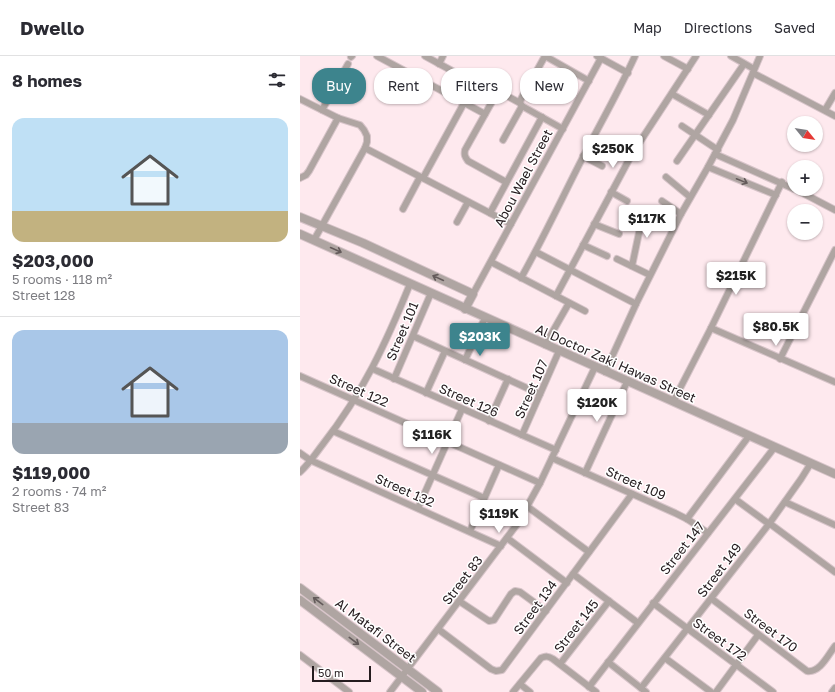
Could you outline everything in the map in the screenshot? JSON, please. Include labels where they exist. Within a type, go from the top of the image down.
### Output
[{"type":"street","points":[[377,56],[441,90]]},
{"type":"street","points":[[425,56],[446,68]]},
{"type":"street","points":[[439,64],[443,56]]},
{"type":"street","points":[[538,68],[545,56],[589,81]]},
{"type":"street","points":[[521,278],[536,252],[583,156],[635,56]]},
{"type":"street","points":[[664,56],[688,69]]},
{"type":"street","points":[[556,296],[640,141],[696,56]]},
{"type":"street","points":[[731,56],[753,71],[835,116]]},
{"type":"street","points":[[605,372],[650,275],[732,120],[760,56]]},
{"type":"street","points":[[599,57],[628,72]]},
{"type":"street","name":"Abou Wael Street","points":[[465,309],[589,81],[599,57]]},
{"type":"street","points":[[322,110],[348,64]]},
{"type":"street","points":[[677,162],[744,64]]},
{"type":"street","points":[[825,110],[835,92]]},
{"type":"street","points":[[672,94],[710,115]]},
{"type":"street","points":[[300,99],[338,118],[360,125],[367,136],[365,148],[314,240]]},
{"type":"street","points":[[403,209],[463,104]]},
{"type":"street","points":[[466,104],[485,114]]},
{"type":"street","points":[[491,104],[465,150],[465,158],[506,182]]},
{"type":"street","points":[[503,140],[521,104],[563,128]]},
{"type":"street","points":[[490,213],[542,117]]},
{"type":"street","points":[[300,178],[310,171],[338,118]]},
{"type":"street","points":[[682,126],[696,135],[716,152],[787,185]]},
{"type":"street","points":[[365,148],[511,224]]},
{"type":"street","points":[[583,156],[602,166]]},
{"type":"street","points":[[708,167],[776,195]]},
{"type":"street","points":[[666,177],[690,197]]},
{"type":"street","points":[[673,402],[782,182]]},
{"type":"street","points":[[611,192],[628,201]]},
{"type":"street","points":[[808,196],[835,210]]},
{"type":"street","points":[[662,201],[681,214]]},
{"type":"street","points":[[457,222],[468,202]]},
{"type":"street","points":[[632,266],[644,209]]},
{"type":"street","points":[[300,217],[363,243],[473,294]]},
{"type":"street","points":[[594,224],[619,234]]},
{"type":"street","name":"Al Doctor Zaki Hawas Street","points":[[301,237],[314,240],[627,382],[835,474]]},
{"type":"street","points":[[583,245],[607,256]]},
{"type":"street","points":[[780,358],[835,250]]},
{"type":"street","points":[[536,252],[636,304]]},
{"type":"street","points":[[617,259],[650,275]]},
{"type":"street","points":[[491,262],[586,312]]},
{"type":"street","points":[[300,472],[333,431],[355,400],[388,338],[410,284]]},
{"type":"street","name":"Street 101","points":[[394,379],[431,293]]},
{"type":"street","points":[[545,345],[569,303]]},
{"type":"street","points":[[466,360],[485,318]]},
{"type":"street","points":[[711,328],[835,382]]},
{"type":"street","points":[[413,336],[540,394]]},
{"type":"street","points":[[426,393],[445,351]]},
{"type":"street","name":"Street 107","points":[[522,435],[559,351]]},
{"type":"street","name":"Street 83","points":[[390,692],[507,538],[528,507],[595,367]]},
{"type":"street","name":"Street 126","points":[[372,369],[556,450]]},
{"type":"street","name":"Street 122","points":[[300,376],[540,484]]},
{"type":"street","points":[[489,421],[508,379]]},
{"type":"street","points":[[585,473],[627,382]]},
{"type":"street","points":[[418,508],[462,409]]},
{"type":"street","points":[[333,431],[484,498]]},
{"type":"street","points":[[687,519],[749,436]]},
{"type":"street","name":"Street 147","points":[[589,686],[774,448]]},
{"type":"street","name":"Street 132","points":[[300,453],[310,460],[501,546]]},
{"type":"street","name":"Street 109","points":[[552,458],[687,519],[708,533]]},
{"type":"street","name":"Street 149","points":[[644,690],[665,658],[712,599],[785,502],[811,463]]},
{"type":"street","points":[[470,531],[499,465]]},
{"type":"street","name":"Street 134","points":[[438,629],[491,669],[496,671],[502,670],[632,494]]},
{"type":"street","points":[[735,499],[835,572]]},
{"type":"street","points":[[785,502],[835,525]]},
{"type":"street","points":[[528,507],[589,552]]},
{"type":"street","points":[[507,538],[566,583]]},
{"type":"street","points":[[573,574],[638,623]]},
{"type":"street","name":"Al Matafi Street","points":[[300,588],[438,692]]},
{"type":"street","points":[[459,601],[489,621],[494,620],[511,594],[515,591],[520,592],[546,611]]},
{"type":"street","name":"Street 170","points":[[712,599],[807,671],[815,671],[835,647]]},
{"type":"street","name":"Al Matafi Street","points":[[300,600],[422,692]]},
{"type":"street","name":"Street 145","points":[[560,664],[609,601]]},
{"type":"street","name":"Street 172","points":[[653,603],[773,692]]},
{"type":"street","points":[[716,692],[758,635]]},
{"type":"street","points":[[300,655],[347,691]]},
{"type":"street","points":[[513,692],[541,658],[545,656],[549,656],[596,692]]},
{"type":"street","points":[[665,658],[710,692]]},
{"type":"street","points":[[608,662],[644,690]]},
{"type":"street","points":[[520,684],[530,692]]},
{"type":"street","points":[[832,692],[835,688]]}]
